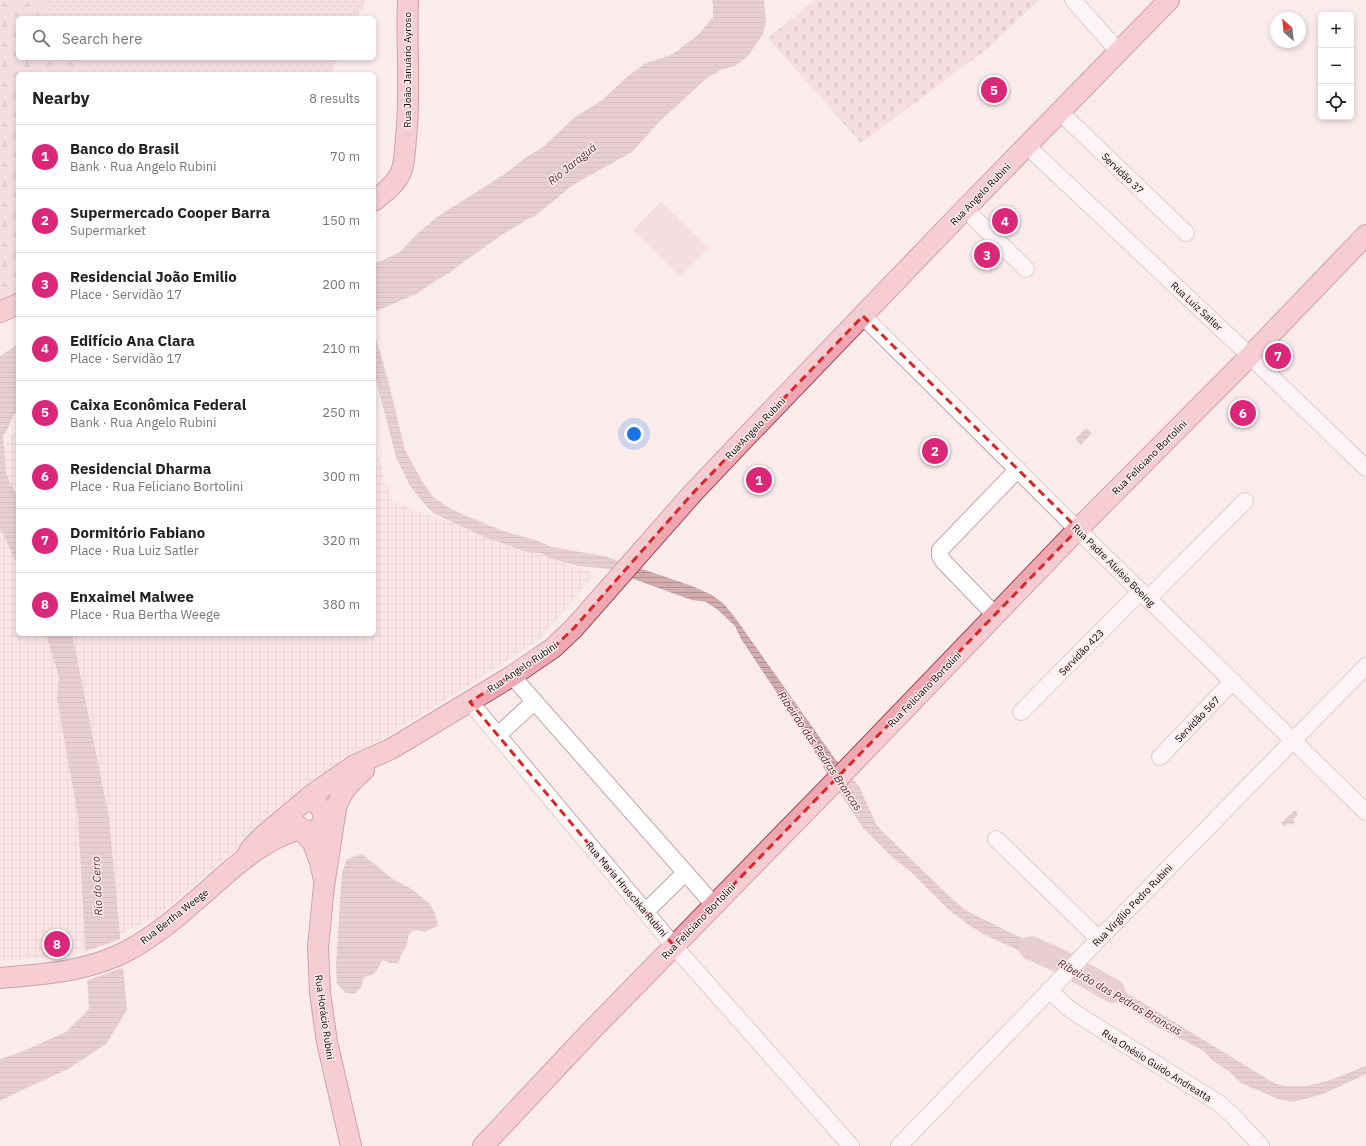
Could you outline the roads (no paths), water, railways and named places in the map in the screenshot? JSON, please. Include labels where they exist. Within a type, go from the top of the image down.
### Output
[{"type":"main road","name":"Rua João Januário Ayroso","points":[[376,199],[389,189],[401,172],[405,155],[409,113],[407,35],[408,0]]},
{"type":"main road","name":"Rua Angelo Rubini","points":[[300,805],[313,794],[356,765],[380,755],[470,702],[553,648],[574,628],[692,494],[1169,0]]},
{"type":"main road","name":"Rua Feliciano Bortolini","points":[[483,1146],[590,1032],[1078,529],[1250,356],[1366,234]]},
{"type":"main road","points":[[0,312],[16,305]]},
{"type":"main road","name":"Rua Horácio Rubini","points":[[353,1143],[327,1042],[320,993],[318,948],[324,886],[338,799],[349,784],[380,755]]},
{"type":"main road","points":[[308,801],[317,804],[324,815],[322,824],[310,831],[301,829],[295,821],[295,812],[300,805],[308,801]]},
{"type":"main road","name":"Rua Bertha Weege","points":[[246,857],[252,846],[300,805]]},
{"type":"main road","name":"Rua Horácio Rubini","points":[[301,829],[309,837],[316,849],[322,867],[324,886]]},
{"type":"main road","name":"Rua Bertha Weege","points":[[0,978],[61,972],[110,959],[142,942],[161,929],[246,857],[276,839],[301,829]]},
{"type":"street","points":[[1073,0],[1119,52]]},
{"type":"street","name":"Servidão 37","points":[[1060,112],[1186,233]]},
{"type":"street","name":"Rua Luiz Satler","points":[[1027,146],[1250,356],[1366,468]]},
{"type":"street","points":[[966,209],[1026,269]]},
{"type":"street","name":"Rua Padre Aluísio Boeing","points":[[863,316],[1144,595],[1366,812]]},
{"type":"street","points":[[995,615],[944,562],[940,556],[940,550],[1018,469]]},
{"type":"street","name":"Servidão 423","points":[[1021,712],[1245,501]]},
{"type":"street","name":"Rua Virgílio Pedro Rubini","points":[[899,1146],[1049,990],[1366,666]]},
{"type":"street","points":[[512,676],[714,905]]},
{"type":"street","name":"Servidão 567","points":[[1160,757],[1233,681]]},
{"type":"street","name":"Rua Maria Hruschka Rubini","points":[[470,702],[674,946],[851,1146]]},
{"type":"street","points":[[498,735],[534,702]]},
{"type":"street","points":[[996,839],[1099,939]]},
{"type":"street","points":[[645,912],[685,873]]},
{"type":"street","name":"Rua Onésio Guido Andreatta","points":[[1049,990],[1067,1007],[1083,1018],[1220,1104],[1261,1146]]},
{"type":"water","name":"Rio Jaraguá","points":[[712,0],[764,0],[766,22],[763,34],[748,56],[735,66],[722,69],[707,78],[660,121],[632,152],[573,185],[535,216],[527,219],[506,232],[451,272],[416,294],[376,311],[376,263],[400,252],[417,234],[437,217],[503,175],[525,158],[543,147],[575,117],[601,101],[627,77],[644,64],[668,56],[679,50],[699,34],[713,17]]},
{"type":"water","points":[[376,340],[389,384],[405,450],[423,483],[433,497],[466,516],[506,532],[535,540],[552,547],[604,556],[692,586],[712,595],[724,604],[736,619],[835,759],[859,786],[876,824],[883,832],[965,910],[1036,945],[1064,956],[1055,967],[985,935],[970,926],[948,909],[910,871],[892,857],[863,828],[828,775],[805,735],[741,639],[735,626],[718,610],[706,602],[692,600],[631,578],[615,570],[578,566],[549,558],[541,553],[528,552],[487,538],[435,514],[427,507],[410,486],[396,457],[376,380]]},
{"type":"water","points":[[16,345],[16,412],[3,436],[6,473],[16,495],[16,562],[0,530],[0,356]]},
{"type":"water","points":[[1086,428],[1091,432],[1091,434],[1081,445],[1075,439]]},
{"type":"water","name":"Rio do Cerro","points":[[47,636],[72,636],[109,818],[127,1010],[106,1044],[68,1069],[0,1101],[0,1059],[21,1052],[66,1032],[89,1009],[78,817],[57,698],[59,677]]},
{"type":"water","points":[[1295,810],[1298,814],[1293,820],[1295,822],[1291,825],[1288,823],[1285,827],[1281,823]]},
{"type":"water","points":[[362,854],[394,880],[410,888],[429,903],[435,913],[438,926],[425,932],[416,930],[409,933],[407,945],[398,963],[391,963],[382,960],[374,973],[364,977],[361,987],[354,994],[346,993],[337,984],[336,965],[342,872],[347,859]]},
{"type":"water","points":[[1088,972],[1120,989],[1274,1083],[1297,1087],[1321,1083],[1366,1066],[1366,1074],[1323,1094],[1293,1102],[1278,1099],[1241,1083],[1231,1073],[1212,1060],[1204,1051],[1152,1024],[1121,1001],[1082,978]]},
{"type":"waterway","name":"Ribeirão das Pedras Brancas","points":[[1031,948],[1060,961],[1113,991]]},
{"type":"place","name":"Caixa Econômica Federal","points":[[994,90]]},
{"type":"place","name":"Edifício Ana Clara","points":[[1005,221]]},
{"type":"place","name":"Residencial João Emilio","points":[[987,255]]},
{"type":"place","name":"Dormitório Fabiano","points":[[1278,356]]},
{"type":"place","name":"Residencial Dharma","points":[[1243,413]]},
{"type":"place","name":"Supermercado Cooper Barra","points":[[935,451]]},
{"type":"place","name":"Banco do Brasil","points":[[759,480]]},
{"type":"place","name":"Enxaimel Malwee","points":[[57,944]]}]
